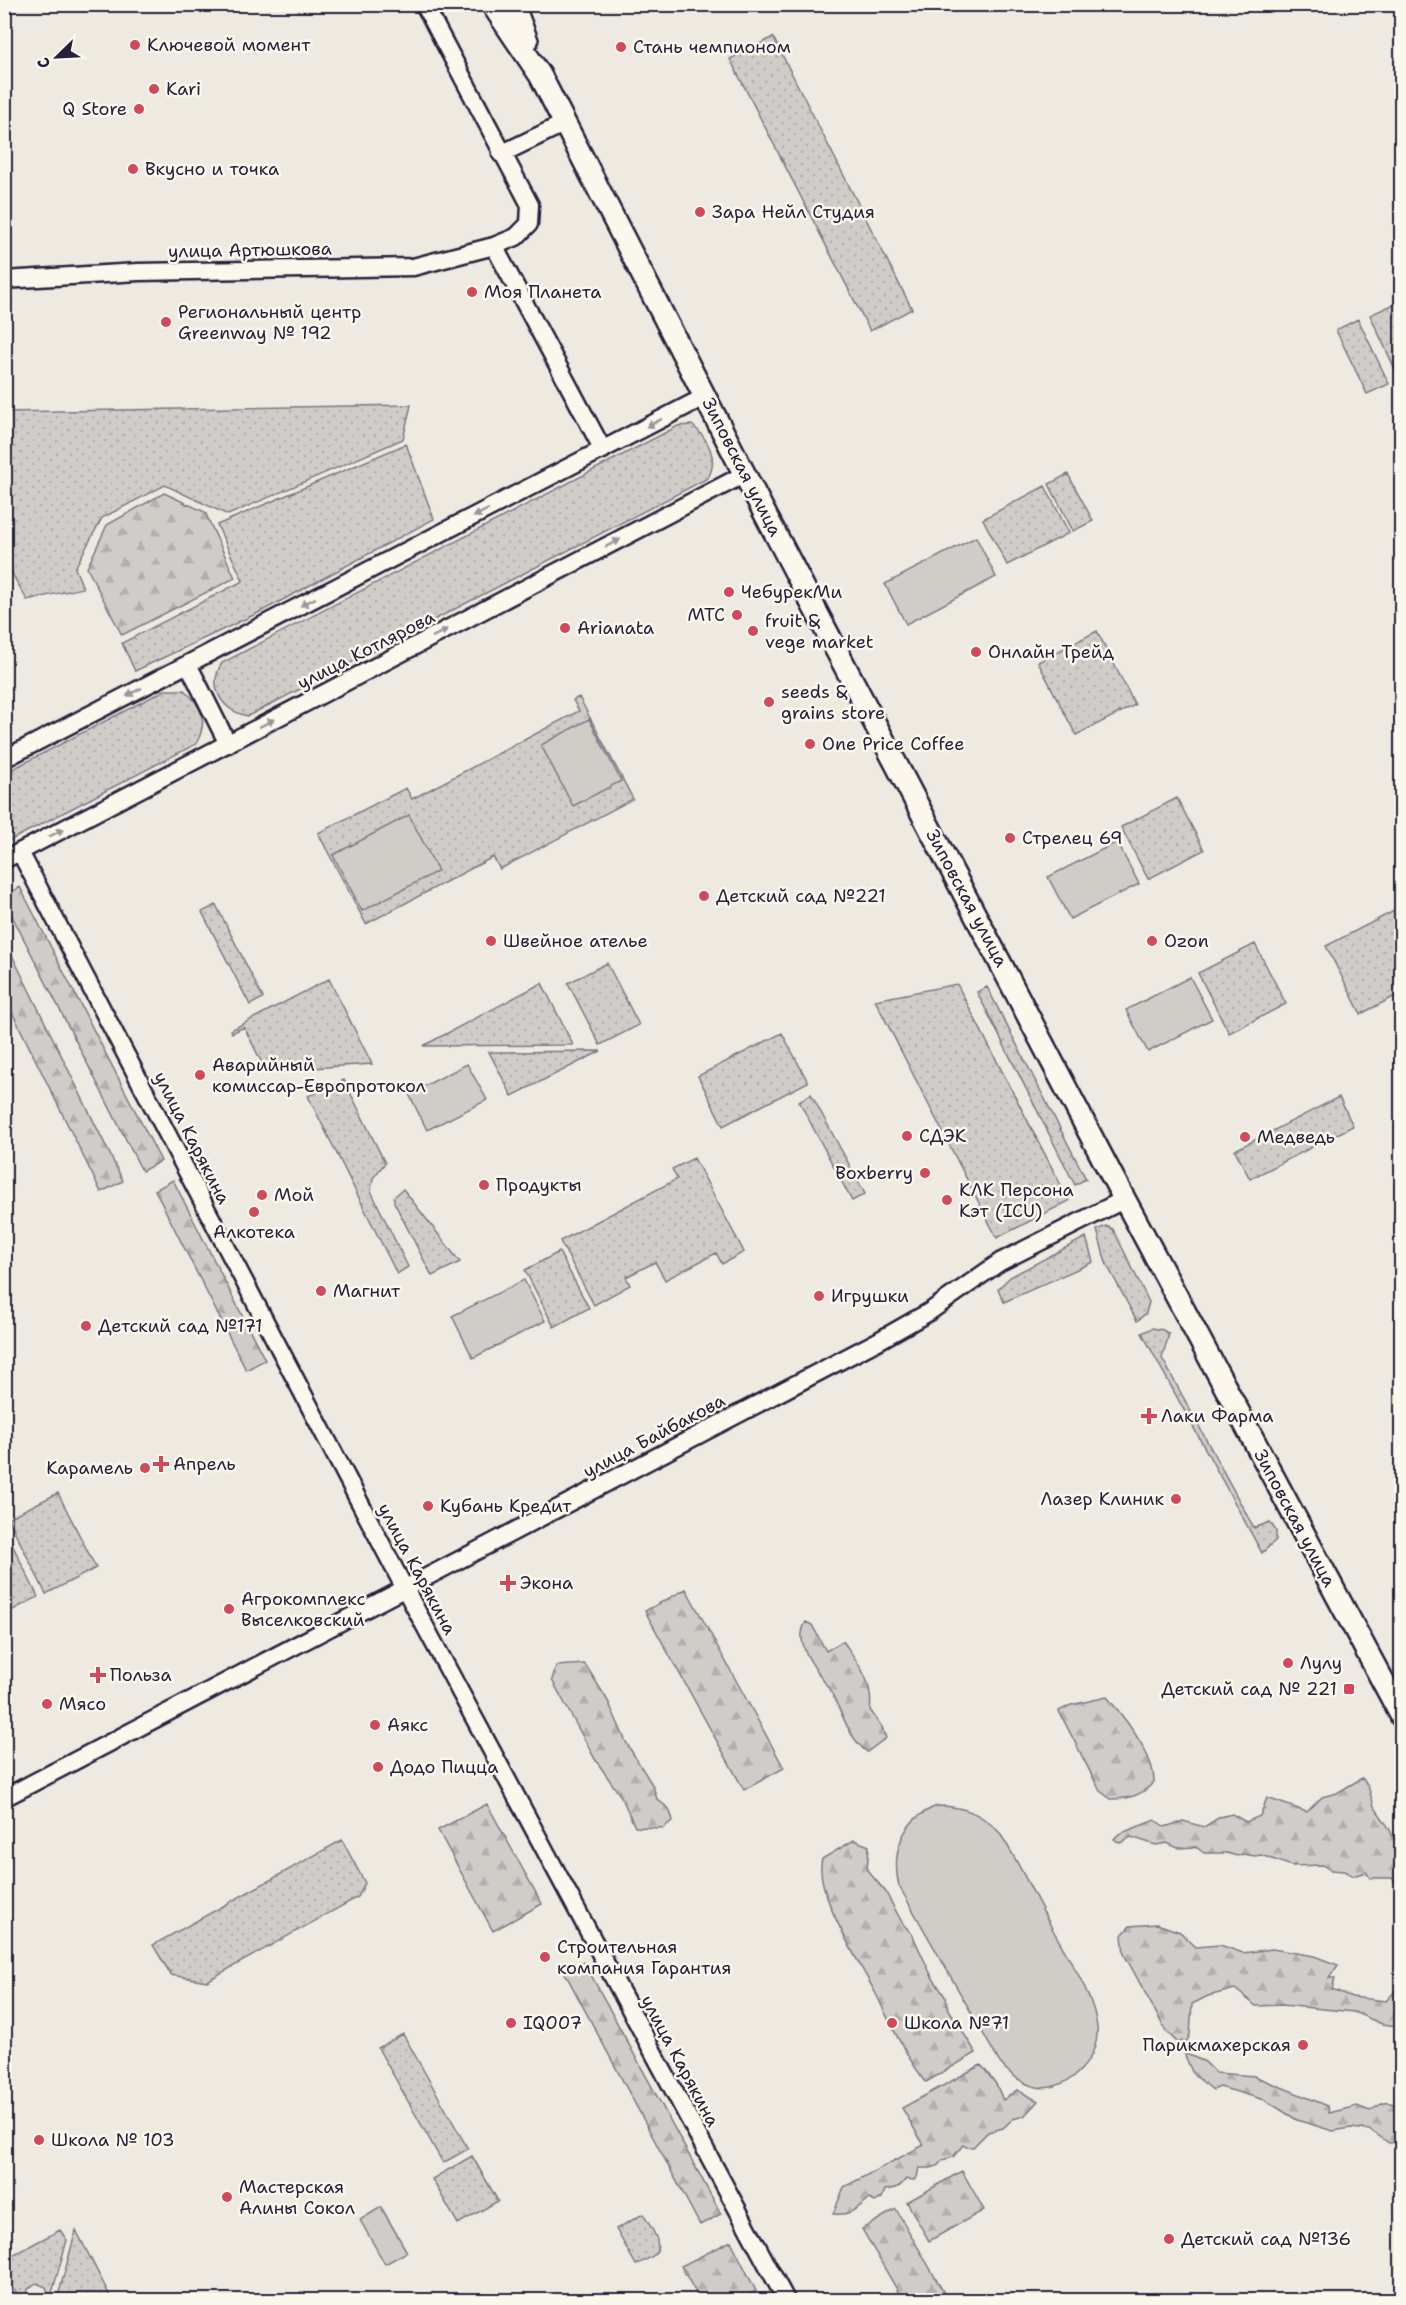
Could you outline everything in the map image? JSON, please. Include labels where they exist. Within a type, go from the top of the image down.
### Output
[{"type":"street","points":[[424,4],[501,154],[527,139],[565,123]]},
{"type":"street","name":"Зиповская улица","points":[[492,4],[540,75],[745,474],[1125,1200],[1401,1717]]},
{"type":"street","name":"Зиповская улица","points":[[513,4],[540,75]]},
{"type":"street","name":"улица Артюшкова","points":[[4,280],[138,272],[413,267],[494,246],[516,237],[529,224],[530,206],[501,154]]},
{"type":"street","points":[[494,246],[603,450]]},
{"type":"street","points":[[4,759],[706,396]]},
{"type":"street","name":"улица Котлярова","points":[[4,860],[745,474]]},
{"type":"street","points":[[188,664],[228,744]]},
{"type":"street","name":"улица Карякина","points":[[20,852],[405,1589],[786,2301]]},
{"type":"street","name":"улица Байбакова","points":[[4,1798],[878,1341],[929,1312],[1000,1262],[1125,1200]]},
{"type":"green space","points":[[773,37],[912,309],[870,331],[730,59]]},
{"type":"green space","points":[[1401,301],[1401,382],[1370,315]]},
{"type":"green space","points":[[1358,319],[1389,384],[1367,394],[1336,330]]},
{"type":"green space","points":[[411,405],[403,439],[228,515],[165,485],[102,518],[75,568],[83,588],[27,600],[5,561],[5,412]]},
{"type":"green space","points":[[692,425],[703,436],[710,449],[712,464],[708,478],[248,716],[231,709],[220,697],[216,681],[222,663],[678,426]]},
{"type":"green space","points":[[406,444],[434,519],[262,611],[135,671],[122,643],[243,581],[217,525]]},
{"type":"green space","points":[[1068,474],[1093,521],[1073,531],[1049,484]]},
{"type":"green space","points":[[1045,486],[1069,533],[1007,565],[983,519]]},
{"type":"green space","points":[[164,493],[205,512],[235,578],[122,635],[87,568],[107,525]]},
{"type":"green space","points":[[976,537],[996,577],[906,624],[885,584]]},
{"type":"green space","points":[[1097,631],[1135,705],[1076,735],[1038,662]]},
{"type":"green space","points":[[165,690],[184,690],[199,708],[203,721],[196,744],[5,843],[5,773]]},
{"type":"green space","points":[[579,697],[633,799],[500,869],[493,857],[366,924],[318,833],[406,788],[412,799],[579,711],[573,700]]},
{"type":"green space","points":[[589,719],[621,781],[573,806],[541,745]]},
{"type":"green space","points":[[1177,798],[1204,850],[1148,879],[1121,827]]},
{"type":"green space","points":[[409,815],[438,871],[362,911],[333,855]]},
{"type":"green space","points":[[1117,842],[1139,884],[1070,919],[1048,877]]},
{"type":"green space","points":[[20,887],[161,1161],[142,1171],[5,902],[5,895]]},
{"type":"green space","points":[[216,905],[263,998],[250,1005],[202,912]]},
{"type":"green space","points":[[1394,911],[1401,926],[1401,993],[1361,1014],[1326,946]]},
{"type":"green space","points":[[5,941],[123,1181],[101,1192],[5,998]]},
{"type":"green space","points":[[1255,944],[1286,1004],[1229,1033],[1198,973]]},
{"type":"green space","points":[[607,963],[639,1025],[600,1045],[568,983]]},
{"type":"green space","points":[[1190,977],[1212,1019],[1148,1052],[1126,1010]]},
{"type":"green space","points":[[329,979],[372,1064],[266,1071],[244,1027],[232,1033],[231,1030]]},
{"type":"green space","points":[[542,983],[573,1045],[423,1046]]},
{"type":"green space","points":[[957,984],[1069,1201],[997,1238],[875,1000]]},
{"type":"green space","points":[[987,987],[1086,1179],[1075,1185],[977,992]]},
{"type":"green space","points":[[782,1033],[808,1082],[723,1126],[698,1076]]},
{"type":"green space","points":[[601,1051],[512,1096],[489,1052]]},
{"type":"green space","points":[[467,1064],[487,1100],[427,1130],[409,1094]]},
{"type":"green space","points":[[344,1080],[385,1163],[373,1178],[371,1191],[408,1267],[397,1274],[308,1096]]},
{"type":"green space","points":[[811,1094],[865,1194],[852,1201],[799,1101]]},
{"type":"green space","points":[[1339,1097],[1353,1126],[1250,1179],[1235,1150]]},
{"type":"green space","points":[[694,1158],[744,1252],[722,1264],[716,1253],[665,1280],[655,1262],[626,1277],[630,1285],[594,1305],[560,1241],[677,1179],[672,1169]]},
{"type":"green space","points":[[173,1180],[265,1360],[246,1370],[155,1190]]},
{"type":"green space","points":[[403,1189],[460,1262],[432,1276],[394,1202],[394,1197]]},
{"type":"green space","points":[[1106,1226],[1113,1229],[1149,1302],[1146,1313],[1137,1321],[1106,1263],[1097,1230]]},
{"type":"green space","points":[[1086,1237],[1093,1262],[1004,1302],[998,1289],[1010,1277]]},
{"type":"green space","points":[[559,1252],[589,1308],[554,1327],[525,1270]]},
{"type":"green space","points":[[524,1280],[545,1321],[473,1358],[452,1316]]},
{"type":"green space","points":[[1152,1328],[1169,1334],[1162,1358],[1254,1528],[1270,1522],[1276,1531],[1276,1540],[1262,1553],[1142,1333]]},
{"type":"green space","points":[[58,1493],[96,1568],[46,1594],[8,1518]]},
{"type":"green space","points":[[5,1530],[38,1597],[4,1614]]},
{"type":"green space","points":[[686,1589],[784,1768],[744,1790],[645,1611]]},
{"type":"green space","points":[[806,1622],[812,1625],[826,1651],[843,1641],[864,1673],[870,1690],[870,1710],[882,1727],[886,1738],[867,1752],[850,1732],[831,1692],[804,1649],[802,1631]]},
{"type":"green space","points":[[585,1664],[608,1701],[627,1744],[653,1786],[657,1799],[669,1809],[673,1820],[663,1828],[635,1827],[622,1798],[595,1759],[552,1680],[556,1666]]},
{"type":"green space","points":[[1107,1697],[1137,1737],[1153,1772],[1154,1782],[1139,1794],[1129,1797],[1111,1799],[1100,1791],[1059,1711],[1071,1705]]},
{"type":"green space","points":[[1362,1778],[1368,1786],[1374,1806],[1389,1828],[1401,1855],[1401,1890],[1392,1878],[1370,1878],[1366,1872],[1353,1876],[1344,1871],[1330,1870],[1323,1865],[1292,1866],[1261,1855],[1237,1856],[1227,1853],[1204,1853],[1196,1847],[1178,1848],[1167,1843],[1156,1845],[1131,1837],[1120,1843],[1114,1839],[1119,1834],[1155,1820],[1165,1827],[1183,1821],[1204,1827],[1220,1817],[1232,1814],[1246,1822],[1260,1816],[1267,1798],[1307,1812],[1322,1797],[1337,1793]]},
{"type":"green space","points":[[487,1804],[542,1904],[493,1931],[438,1830]]},
{"type":"green space","points":[[937,1806],[955,1807],[971,1812],[999,1832],[1079,1976],[1091,2002],[1097,2027],[1095,2046],[1086,2064],[1064,2083],[1047,2088],[1032,2086],[1011,2074],[1000,2063],[899,1886],[897,1861],[902,1838],[915,1819]]},
{"type":"green space","points":[[342,1840],[365,1883],[358,1897],[207,1981],[171,1975],[153,1945]]},
{"type":"green space","points":[[854,1840],[869,1846],[867,1870],[885,1891],[903,1924],[912,1934],[932,1977],[946,1998],[948,2008],[976,2053],[926,2082],[905,2051],[840,1927],[824,1889],[821,1873],[822,1859]]},
{"type":"green space","points":[[1157,1924],[1180,1932],[1196,1947],[1220,1945],[1243,1953],[1272,1949],[1314,1956],[1338,1965],[1329,1978],[1335,1978],[1332,1989],[1352,1997],[1386,2001],[1401,1985],[1401,2024],[1398,2026],[1382,2024],[1354,2012],[1282,2005],[1256,2006],[1235,1989],[1208,1996],[1192,2004],[1190,2034],[1187,2041],[1177,2042],[1166,2031],[1124,1954],[1122,1935],[1130,1926]]},
{"type":"green space","points":[[584,1962],[721,2214],[700,2225],[565,1973]]},
{"type":"green space","points":[[403,2034],[468,2149],[443,2163],[378,2048]]},
{"type":"green space","points":[[1184,2053],[1205,2062],[1216,2073],[1254,2076],[1328,2106],[1329,2113],[1357,2106],[1370,2111],[1384,2103],[1401,2107],[1401,2142],[1389,2143],[1370,2130],[1351,2128],[1333,2131],[1297,2120],[1265,2100],[1220,2087],[1213,2090],[1193,2074]]},
{"type":"green space","points":[[981,2065],[996,2084],[1003,2100],[1017,2090],[1038,2101],[1024,2116],[1013,2119],[1003,2128],[988,2132],[973,2147],[963,2145],[953,2157],[943,2160],[937,2166],[919,2168],[914,2180],[906,2179],[897,2187],[885,2190],[882,2198],[875,2202],[869,2199],[848,2213],[833,2214],[844,2187],[924,2145],[902,2108]]},
{"type":"green space","points":[[472,2156],[498,2201],[458,2224],[432,2179]]},
{"type":"green space","points":[[962,2171],[984,2210],[929,2241],[907,2202]]},
{"type":"green space","points":[[381,2207],[407,2252],[385,2264],[360,2220]]},
{"type":"green space","points":[[896,2209],[948,2300],[903,2300],[862,2229]]},
{"type":"green space","points":[[643,2214],[655,2234],[658,2246],[654,2255],[636,2265],[616,2229]]},
{"type":"green space","points":[[60,2230],[67,2240],[50,2300],[46,2287],[36,2283],[28,2289],[29,2300],[24,2300],[5,2281],[5,2259]]},
{"type":"green space","points":[[76,2230],[112,2300],[57,2300]]},
{"type":"green space","points":[[731,2241],[756,2291],[738,2300],[687,2300],[697,2295],[681,2266]]},
{"type":"place","name":"Ключевой момент","points":[[135,45]]},
{"type":"place","name":"Стань чемпионом","points":[[621,47]]},
{"type":"place","name":"Kari","points":[[154,89]]},
{"type":"place","name":"Q Store","points":[[139,109]]},
{"type":"place","name":"Вкусно и точка","points":[[133,169]]},
{"type":"place","name":"Зара Нейл Студия","points":[[700,212]]},
{"type":"place","name":"Моя Планета","points":[[472,292]]},
{"type":"place","name":"Региональный центр Greenway № 192","points":[[166,322]]},
{"type":"place","name":"ЧебурекМи","points":[[729,592]]},
{"type":"place","name":"МТС","points":[[737,615]]},
{"type":"place","name":"Arianata","points":[[565,628]]},
{"type":"place","name":"fruit & vege market","points":[[753,631]]},
{"type":"place","name":"Онлайн Трейд","points":[[976,652]]},
{"type":"place","name":"seeds & grains store","points":[[769,702]]},
{"type":"place","name":"One Price Coffee","points":[[810,744]]},
{"type":"place","name":"Стрелец 69","points":[[1010,838]]},
{"type":"place","name":"Детский сад №221","points":[[704,896]]},
{"type":"place","name":"Швейное ателье","points":[[491,941]]},
{"type":"place","name":"Ozon","points":[[1152,941]]},
{"type":"place","name":"Аварийный комиссар-Европротокол","points":[[200,1075]]},
{"type":"place","name":"СДЭК","points":[[907,1136]]},
{"type":"place","name":"Медведь","points":[[1245,1137]]},
{"type":"place","name":"Boxberry","points":[[925,1173]]},
{"type":"place","name":"Продукты","points":[[484,1185]]},
{"type":"place","name":"Мой","points":[[262,1195]]},
{"type":"place","name":"КЛК Персона Кэт (ICU)","points":[[947,1200]]},
{"type":"place","name":"Алкотека","points":[[254,1212]]},
{"type":"place","name":"Магнит","points":[[321,1291]]},
{"type":"place","name":"Игрушки","points":[[819,1296]]},
{"type":"place","name":"Детский сад №171","points":[[86,1326]]},
{"type":"place","name":"Лаки Фарма","points":[[1149,1416]]},
{"type":"place","name":"Апрель","points":[[161,1464]]},
{"type":"place","name":"Карамель","points":[[145,1468]]},
{"type":"place","name":"Лазер Клиник","points":[[1176,1499]]},
{"type":"place","name":"Кубань Кредит","points":[[428,1506]]},
{"type":"place","name":"Экона","points":[[508,1583]]},
{"type":"place","name":"Агрокомплекс Выселковский","points":[[229,1609]]},
{"type":"place","name":"Лулу","points":[[1288,1663]]},
{"type":"place","name":"Польза","points":[[98,1675]]},
{"type":"place","name":"Детский сад № 221","points":[[1349,1689]]},
{"type":"place","name":"Мясо","points":[[47,1704]]},
{"type":"place","name":"Аякс","points":[[375,1725]]},
{"type":"place","name":"Додо Пицца","points":[[378,1767]]},
{"type":"place","name":"Строительная компания Гарантия","points":[[545,1957]]},
{"type":"place","name":"IQ007","points":[[511,2023]]},
{"type":"place","name":"Школа №71","points":[[892,2023]]},
{"type":"place","name":"Парикмахерская","points":[[1303,2045]]},
{"type":"place","name":"Школа № 103","points":[[39,2140]]},
{"type":"place","name":"Мастерская Алины Сокол","points":[[227,2197]]},
{"type":"place","name":"Детский сад №136","points":[[1169,2239]]}]
